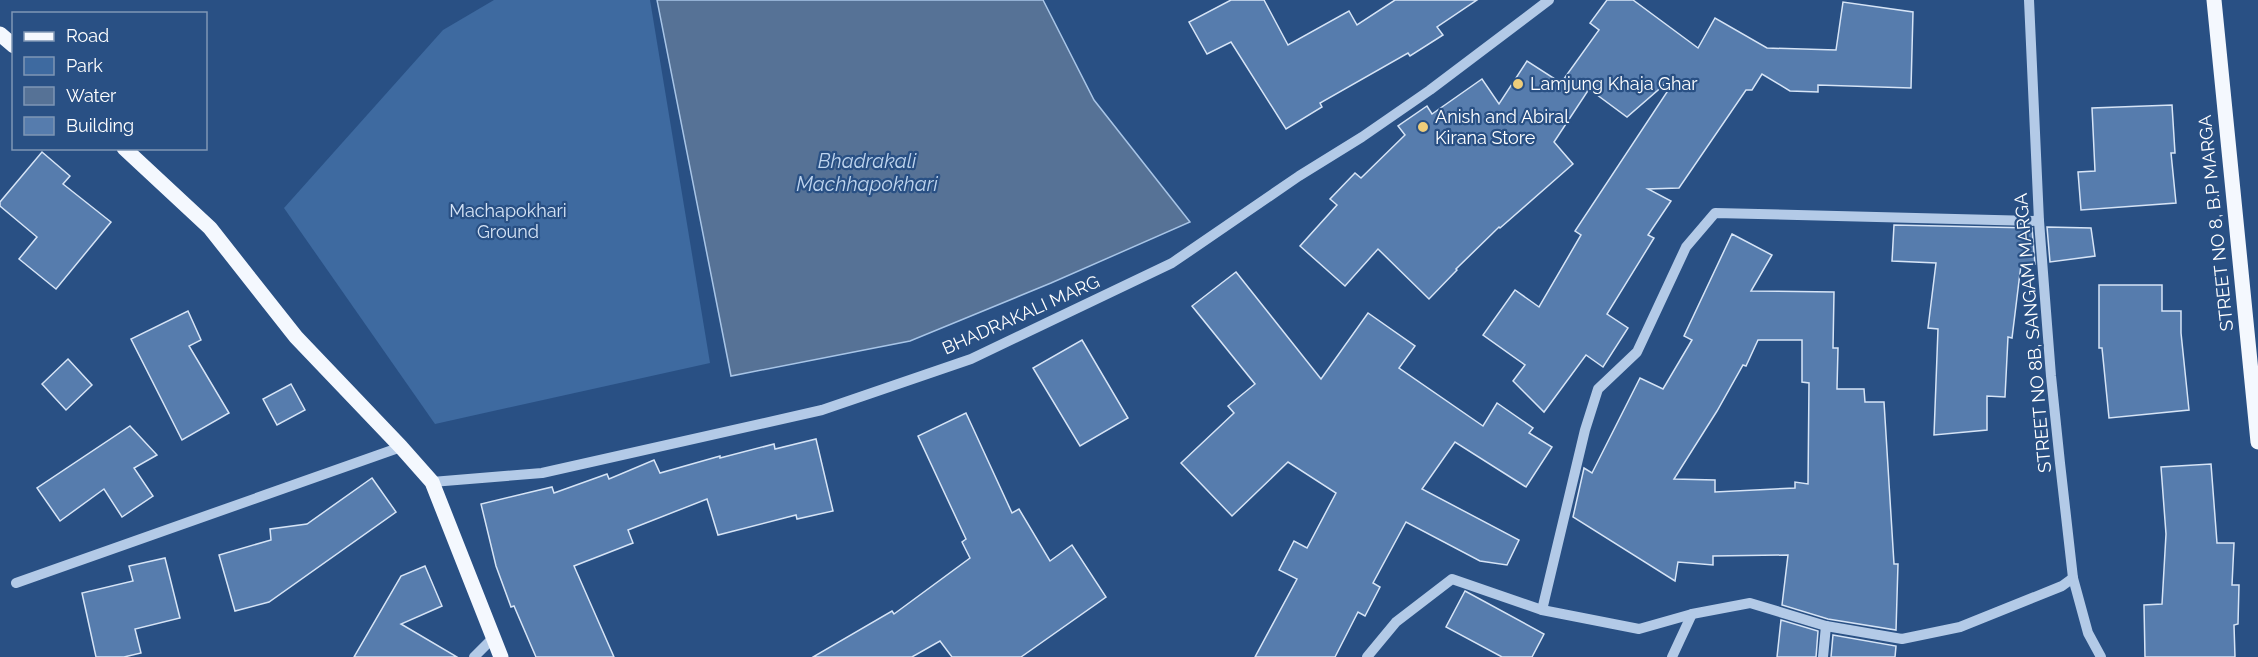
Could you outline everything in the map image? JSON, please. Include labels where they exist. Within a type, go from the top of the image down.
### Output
[{"type":"main road","name":"STREET NO 8, B.P MARGA","points":[[2214,0],[2258,442]]},
{"type":"main road","points":[[0,34],[12,44]]},
{"type":"main road","points":[[126,150],[210,228],[296,337],[432,482],[501,657]]},
{"type":"street","name":"BHADRAKALI MARG","points":[[432,482],[542,473],[810,412],[970,359],[1172,263],[1420,97],[1549,0]]},
{"type":"street","name":"STREET NO 8B, SANGAM MARGA","points":[[2029,0],[2039,220],[2050,376],[2073,579],[2088,633],[2101,657]]},
{"type":"street","points":[[1542,610],[1585,430],[1598,389],[1637,352],[1686,247],[1715,213],[2039,220]]},
{"type":"street","points":[[16,583],[401,447]]},
{"type":"street","points":[[1367,657],[1396,621],[1452,579],[1542,610],[1639,629],[1692,614],[1750,603],[1826,626],[1902,639],[1960,627],[2062,586],[2073,579]]},
{"type":"street","points":[[1672,657],[1692,614]]},
{"type":"street","points":[[1823,657],[1826,626]]},
{"type":"street","points":[[474,657],[493,638]]},
{"type":"green space","name":"Machapokhari Ground","points":[[494,0],[650,0],[710,363],[435,424],[284,208],[443,30]]},
{"type":"water","name":"Bhadrakali Machhapokhari","points":[[657,0],[1043,0],[1094,100],[1190,222],[910,341],[731,376]]},
{"type":"building","points":[[1231,0],[1264,0],[1288,45],[1349,11],[1357,25],[1395,0],[1477,0],[1437,27],[1443,35],[1410,56],[1408,53],[1320,103],[1322,107],[1286,129],[1231,42],[1207,54],[1189,22]]},
{"type":"building","points":[[1607,0],[1633,0],[1698,48],[1715,18],[1767,48],[1836,50],[1843,2],[1913,12],[1911,88],[1818,85],[1818,92],[1790,91],[1762,74],[1752,90],[1746,90],[1679,188],[1648,189],[1671,201],[1648,235],[1654,238],[1607,314],[1628,328],[1603,367],[1586,355],[1544,412],[1513,381],[1525,365],[1483,335],[1515,290],[1539,307],[1581,235],[1575,231],[1675,80],[1672,78],[1627,117],[1589,89],[1554,142],[1573,164],[1499,227],[1429,299],[1378,249],[1345,286],[1300,246],[1337,205],[1330,199],[1355,173],[1361,178],[1405,135],[1398,126],[1427,106],[1432,114],[1482,79],[1499,104],[1527,61],[1561,83],[1599,30],[1590,23]]},
{"type":"building","points":[[2172,105],[2175,153],[2171,153],[2176,203],[2081,210],[2078,172],[2095,171],[2092,108]]},
{"type":"building","points":[[42,152],[70,176],[63,184],[111,222],[56,289],[19,259],[37,237],[0,206],[0,202]]},
{"type":"building","points":[[1894,225],[2032,228],[2035,264],[2021,265],[2012,338],[2008,337],[2005,397],[1987,396],[1987,430],[1934,435],[1938,329],[1928,328],[1936,263],[1892,261]]},
{"type":"building","points":[[2047,227],[2091,228],[2095,256],[2050,262]]},
{"type":"building","points":[[1732,234],[1772,255],[1751,291],[1834,292],[1833,348],[1838,348],[1837,389],[1864,389],[1865,402],[1884,402],[1894,564],[1898,564],[1896,630],[1828,619],[1782,605],[1788,555],[1713,556],[1713,565],[1678,562],[1675,581],[1573,517],[1584,468],[1592,473],[1640,378],[1663,389],[1692,340],[1684,336]],"holes":[[[1758,340],[1802,340],[1802,382],[1809,383],[1808,484],[1795,482],[1795,488],[1715,492],[1715,480],[1674,479],[1743,365],[1746,366]]]},
{"type":"building","points":[[1236,272],[1321,379],[1368,313],[1415,346],[1399,368],[1483,426],[1497,403],[1533,428],[1529,433],[1552,447],[1526,487],[1455,442],[1422,489],[1519,540],[1507,565],[1480,561],[1406,522],[1373,583],[1380,587],[1365,616],[1358,612],[1335,657],[1255,657],[1297,579],[1279,570],[1294,541],[1307,548],[1336,493],[1288,462],[1232,516],[1181,463],[1234,413],[1228,406],[1255,384],[1192,306]]},
{"type":"building","points":[[2099,285],[2162,285],[2162,311],[2181,311],[2189,410],[2109,418],[2102,348],[2099,348]]},
{"type":"building","points":[[188,311],[201,340],[189,346],[229,413],[182,440],[131,339]]},
{"type":"building","points":[[1082,340],[1128,418],[1080,446],[1033,368]]},
{"type":"building","points":[[68,359],[92,385],[66,410],[42,384]]},
{"type":"building","points":[[291,384],[305,410],[277,425],[263,399]]},
{"type":"building","points":[[966,413],[1012,513],[1019,509],[1050,561],[1072,545],[1106,597],[1021,657],[952,657],[940,641],[912,657],[813,657],[892,611],[894,614],[970,558],[962,542],[966,539],[918,436]]},
{"type":"building","points":[[130,426],[157,455],[134,468],[153,496],[122,517],[104,489],[60,521],[37,488]]},
{"type":"building","points":[[816,439],[833,511],[797,519],[796,515],[718,535],[707,499],[628,530],[633,543],[574,566],[614,657],[536,657],[514,606],[511,607],[496,566],[481,504],[552,487],[554,493],[607,474],[609,479],[654,460],[660,473],[774,444],[775,449]]},
{"type":"building","points":[[2211,464],[2217,543],[2234,543],[2232,585],[2239,585],[2238,624],[2234,625],[2235,657],[2145,657],[2144,605],[2162,604],[2166,534],[2161,467]]},
{"type":"building","points":[[372,478],[396,512],[269,602],[235,611],[219,555],[271,540],[270,529],[307,524]]},
{"type":"building","points":[[165,558],[180,618],[135,629],[141,653],[124,657],[96,657],[82,593],[133,581],[129,566]]},
{"type":"building","points":[[425,566],[442,606],[401,624],[457,657],[354,657],[401,576]]},
{"type":"building","points":[[1465,591],[1544,634],[1532,657],[1502,657],[1446,627]]},
{"type":"building","points":[[1781,620],[1818,631],[1816,657],[1777,657]]},
{"type":"building","points":[[1833,635],[1896,646],[1895,657],[1831,657]]},
{"type":"place","name":"Lamjung Khaja Ghar","points":[[1518,84]]},
{"type":"place","name":"Anish and Abiral Kirana Store","points":[[1423,127]]}]
